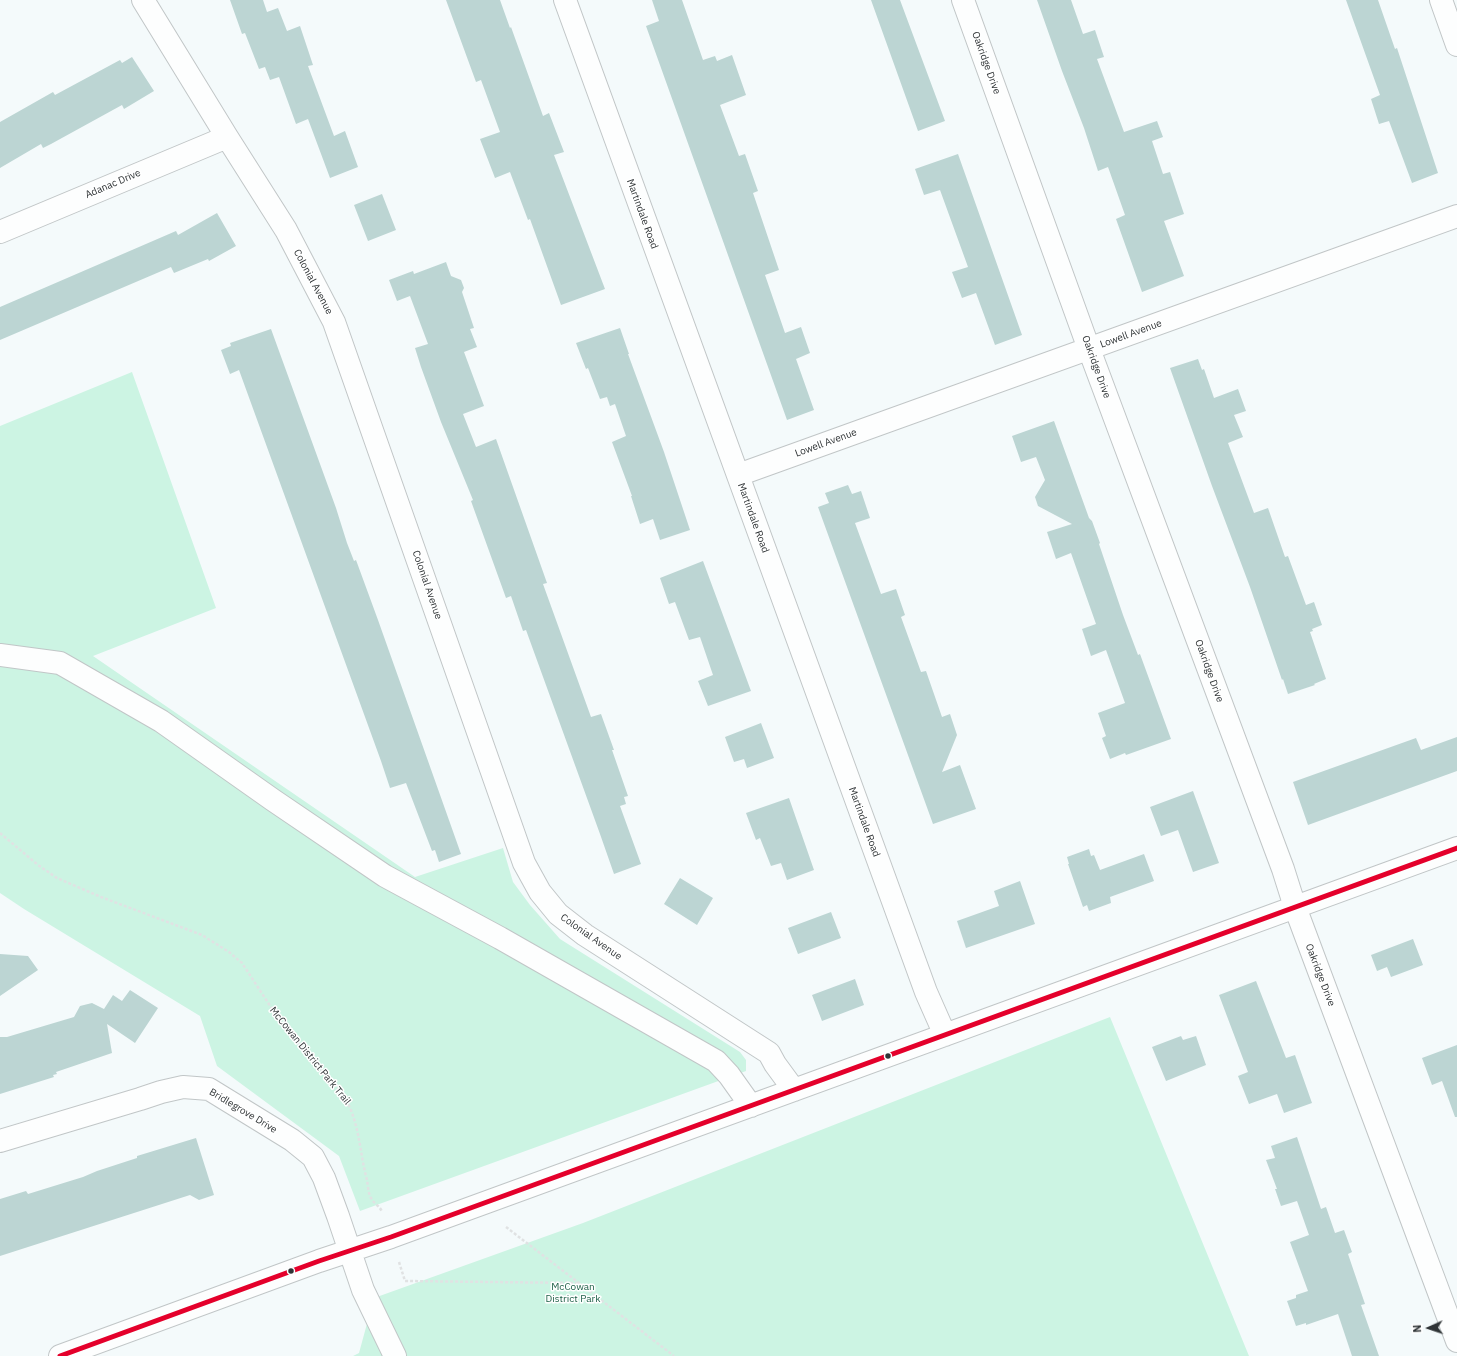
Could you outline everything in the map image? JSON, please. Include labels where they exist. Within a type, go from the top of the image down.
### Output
[{"type":"street","name":"Colonial Avenue","points":[[143,0],[226,137],[286,230],[334,322],[524,863],[540,892],[558,914],[585,934],[769,1053],[794,1090]]},
{"type":"street","name":"Martindale Road","points":[[565,0],[924,985],[945,1035]]},
{"type":"street","name":"Oakridge Drive","points":[[963,0],[1089,349],[1457,1341]]},
{"type":"street","points":[[1441,0],[1457,46]]},
{"type":"street","name":"Adanac Drive","points":[[0,232],[226,137]]},
{"type":"street","name":"Lowell Avenue","points":[[738,475],[1457,216]]},
{"type":"street","points":[[0,655],[60,663],[161,720],[273,800],[385,876],[500,938],[716,1061],[751,1106]]},
{"type":"street","points":[[60,1356],[319,1261],[350,1252],[1457,848]]},
{"type":"street","name":"Bridlegrove Drive","points":[[0,1141],[161,1092],[183,1087],[209,1089],[292,1140],[313,1157],[324,1178],[363,1290],[394,1356]]},
{"type":"path","name":"McCowan District Park Trail","points":[[0,833],[38,865],[57,878],[101,897],[202,935],[229,952],[242,963],[257,983],[263,996],[284,1027],[351,1106],[356,1120],[371,1198],[380,1207],[382,1212]]},
{"type":"path","points":[[506,1227],[674,1356]]},
{"type":"path","points":[[399,1262],[406,1281],[579,1283]]},
{"type":"green space","points":[[132,372],[216,608],[93,656],[415,877],[503,848],[513,882],[530,905],[560,939],[740,1052],[746,1060],[746,1071],[360,1211],[339,1156],[217,1066],[200,1016],[0,893],[0,426]]},
{"type":"green space","name":"McCowan District Park","points":[[1110,1017],[1249,1356],[353,1356],[359,1353],[374,1298],[583,1223]]},
{"type":"building","points":[[230,0],[263,0],[267,12],[278,8],[287,31],[300,26],[313,65],[308,66],[334,136],[345,131],[358,167],[330,178],[308,119],[296,124],[279,77],[270,80],[265,67],[259,69],[245,33],[242,34]]},
{"type":"building","points":[[446,0],[500,0],[543,116],[549,113],[564,152],[554,155],[605,289],[561,305],[530,219],[528,220],[510,172],[495,178],[480,139],[500,132],[481,80],[476,82]]},
{"type":"building","points":[[652,0],[682,0],[703,60],[715,56],[717,61],[732,55],[746,95],[720,105],[739,156],[745,154],[758,191],[753,193],[779,270],[765,275],[785,333],[801,327],[810,353],[796,359],[814,410],[787,420],[646,26],[659,21]]},
{"type":"building","points":[[871,0],[900,0],[945,121],[918,131]]},
{"type":"building","points":[[1037,0],[1071,0],[1083,34],[1095,30],[1104,57],[1097,59],[1124,132],[1157,121],[1163,137],[1152,141],[1163,174],[1170,172],[1184,214],[1164,221],[1184,276],[1142,292],[1116,219],[1125,215],[1108,167],[1098,171],[1084,128]]},
{"type":"building","points":[[1346,0],[1378,0],[1395,49],[1397,48],[1438,173],[1412,183],[1389,121],[1379,124],[1371,99],[1380,95]]},
{"type":"building","points":[[132,57],[154,91],[124,109],[122,105],[43,148],[41,144],[0,168],[0,122],[53,92],[55,95],[120,60],[122,63]]},
{"type":"building","points":[[958,154],[1022,335],[995,345],[976,293],[962,298],[952,272],[968,267],[940,190],[924,195],[915,169]]},
{"type":"building","points":[[382,194],[396,230],[368,241],[354,205]]},
{"type":"building","points":[[217,213],[236,246],[209,261],[208,259],[174,273],[171,267],[0,340],[0,307],[176,231],[178,235]]},
{"type":"building","points":[[446,262],[451,276],[461,280],[464,288],[462,292],[474,328],[470,329],[477,347],[464,352],[484,406],[463,414],[476,447],[496,439],[547,583],[543,584],[591,717],[601,714],[628,796],[624,797],[626,804],[620,806],[641,864],[614,874],[526,630],[523,631],[511,596],[506,598],[471,501],[473,500],[441,422],[421,367],[415,348],[428,344],[410,296],[397,301],[389,280],[413,271],[414,274]]},
{"type":"building","points":[[620,328],[690,530],[660,540],[653,519],[640,524],[632,496],[612,442],[626,436],[615,404],[610,406],[607,397],[600,399],[576,343]]},
{"type":"building","points":[[271,329],[336,508],[347,543],[354,561],[356,560],[378,620],[461,854],[439,862],[435,850],[432,851],[406,783],[390,788],[239,370],[230,374],[221,350],[231,346],[230,343]]},
{"type":"building","points":[[1198,359],[1202,370],[1204,369],[1214,398],[1238,389],[1246,411],[1234,415],[1243,437],[1228,443],[1254,513],[1268,508],[1285,557],[1288,556],[1306,605],[1314,602],[1322,625],[1312,629],[1313,631],[1310,632],[1326,679],[1314,684],[1315,685],[1288,694],[1170,368]]},
{"type":"building","points":[[1054,421],[1089,518],[1092,521],[1100,543],[1099,544],[1123,615],[1138,655],[1140,654],[1171,739],[1110,759],[1102,738],[1106,736],[1098,713],[1125,703],[1106,650],[1091,656],[1082,629],[1096,624],[1071,553],[1056,559],[1047,532],[1072,524],[1038,506],[1035,497],[1045,480],[1036,457],[1021,462],[1012,436]]},
{"type":"building","points":[[848,485],[852,494],[861,491],[870,518],[855,523],[881,594],[896,589],[905,615],[901,617],[921,672],[926,671],[942,717],[950,714],[957,735],[942,772],[960,765],[976,809],[933,824],[818,507],[829,503],[825,493]]},
{"type":"building","points":[[703,561],[751,691],[708,706],[698,681],[713,675],[700,637],[689,640],[675,602],[669,604],[660,578]]},
{"type":"building","points":[[761,723],[774,758],[747,768],[744,759],[734,762],[725,737]]},
{"type":"building","points":[[1457,737],[1457,771],[1308,825],[1293,782],[1416,738],[1421,750]]},
{"type":"building","points":[[1193,791],[1219,863],[1193,872],[1178,830],[1161,836],[1150,807]]},
{"type":"building","points":[[789,798],[814,870],[787,880],[781,863],[771,866],[760,838],[756,840],[746,813]]},
{"type":"building","points":[[1089,849],[1091,856],[1094,855],[1100,870],[1144,854],[1154,881],[1110,897],[1111,903],[1089,911],[1087,905],[1083,907],[1067,857]]},
{"type":"building","points":[[680,878],[713,898],[697,925],[664,904]]},
{"type":"building","points":[[1020,881],[1035,924],[966,948],[957,921],[999,906],[994,891]]},
{"type":"building","points":[[831,912],[841,938],[798,954],[788,928]]},
{"type":"building","points":[[1413,939],[1423,965],[1391,977],[1387,967],[1377,971],[1371,955]]},
{"type":"building","points":[[0,954],[28,956],[38,970],[0,996]]},
{"type":"building","points":[[855,979],[864,1005],[822,1021],[812,995]]},
{"type":"building","points":[[1256,981],[1286,1058],[1295,1055],[1312,1103],[1284,1113],[1277,1094],[1249,1104],[1238,1076],[1248,1072],[1219,995]]},
{"type":"building","points":[[130,990],[158,1008],[135,1043],[107,1024],[112,1053],[56,1072],[57,1074],[53,1075],[54,1077],[0,1094],[0,1037],[7,1037],[74,1017],[80,1006],[92,1003],[104,1009],[113,995],[122,1001]]},
{"type":"building","points":[[1181,1036],[1183,1040],[1196,1036],[1206,1065],[1166,1081],[1152,1047]]},
{"type":"building","points":[[1457,1045],[1457,1117],[1455,1117],[1442,1081],[1432,1085],[1422,1058]]},
{"type":"building","points":[[1297,1137],[1321,1209],[1326,1207],[1335,1233],[1344,1230],[1352,1252],[1348,1254],[1365,1304],[1361,1305],[1379,1356],[1352,1356],[1338,1314],[1306,1325],[1306,1323],[1296,1326],[1287,1301],[1296,1298],[1296,1295],[1308,1291],[1290,1242],[1309,1235],[1297,1201],[1281,1206],[1275,1189],[1277,1189],[1266,1160],[1275,1158],[1271,1146]]},
{"type":"building","points":[[196,1138],[214,1195],[199,1200],[190,1195],[0,1256],[0,1199],[26,1191],[28,1194],[83,1177],[137,1158],[137,1156]]},
{"type":"transit line","points":[[60,1356],[319,1261],[391,1237],[1457,848]]}]
